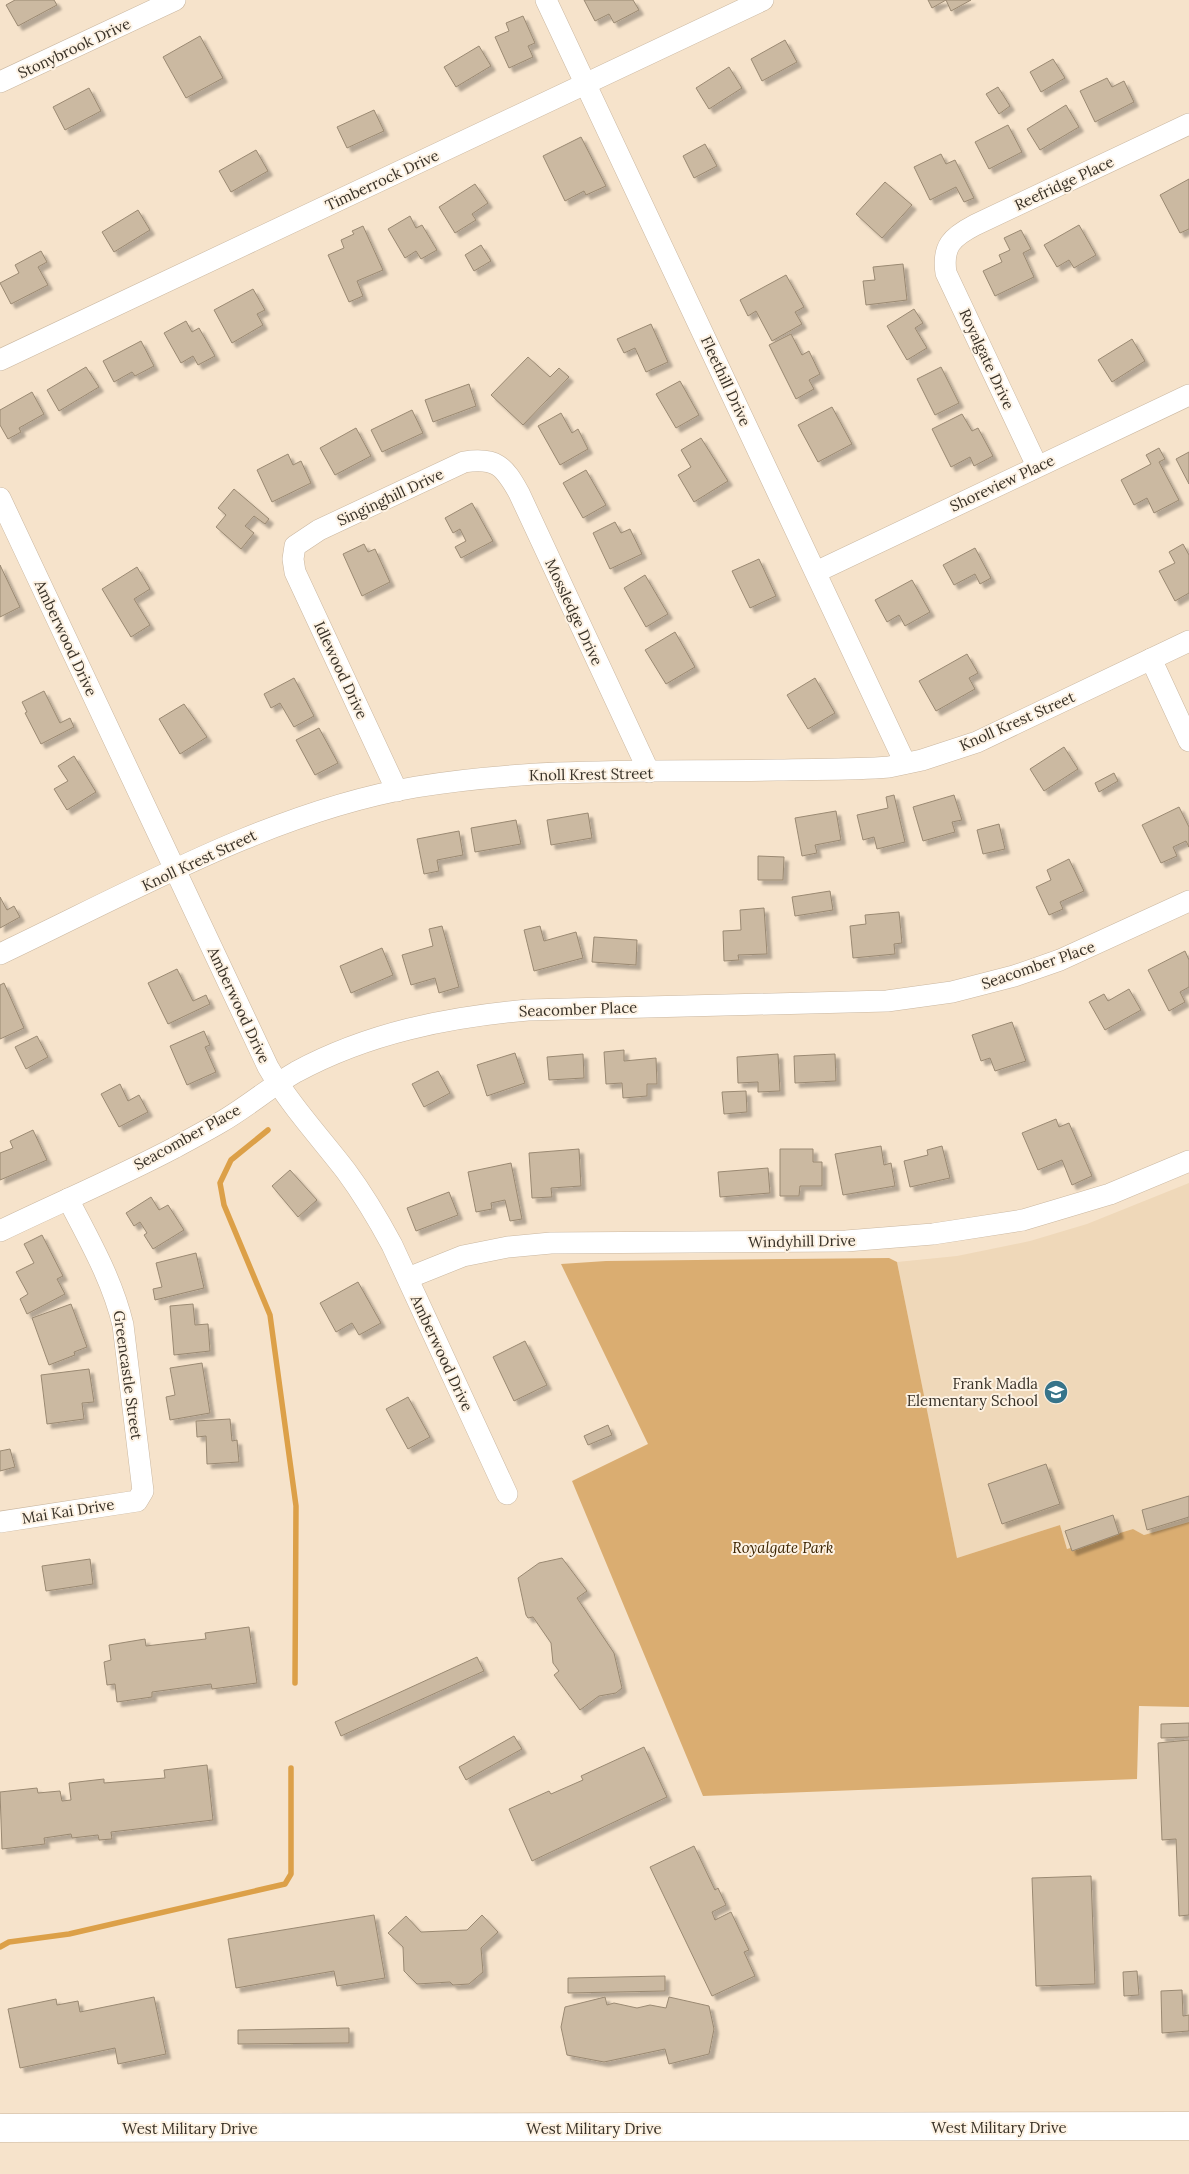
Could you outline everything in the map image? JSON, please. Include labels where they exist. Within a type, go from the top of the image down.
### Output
[{"type":"main road","name":"West Military Drive","points":[[0,2128],[1189,2126]]},
{"type":"street","name":"Stonybrook Drive","points":[[0,82],[175,0]]},
{"type":"street","name":"Fleethill Drive","points":[[546,0],[905,763]]},
{"type":"street","name":"Timberrock Drive","points":[[0,360],[763,0]]},
{"type":"street","name":"Reefridge Place","points":[[946,250],[953,238],[975,225],[1189,124]]},
{"type":"street","name":"Royalgate Drive","points":[[946,250],[946,273],[1037,466]]},
{"type":"street","name":"Shoreview Place","points":[[816,572],[1189,395]]},
{"type":"street","name":"Singinghill Drive","points":[[295,546],[319,530],[464,462],[490,461]]},
{"type":"street","name":"Mossledge Drive","points":[[490,461],[509,475],[519,493],[649,772]]},
{"type":"street","name":"Amberwood Drive","points":[[0,498],[277,1083],[371,1207],[408,1278],[507,1494]]},
{"type":"street","name":"Idlewood Drive","points":[[295,546],[293,559],[295,572],[397,791]]},
{"type":"street","name":"Knoll Krest Street","points":[[0,954],[247,837],[299,818],[397,791],[494,777],[572,772],[870,768],[922,760],[977,742],[1189,641]]},
{"type":"street","points":[[1151,659],[1189,741]]},
{"type":"street","name":"Seacomber Place","points":[[0,1231],[173,1148],[222,1122],[277,1083],[342,1050],[422,1025],[488,1013],[528,1010],[887,1001],[952,992],[1014,976],[1060,960],[1189,901]]},
{"type":"street","name":"Windyhill Drive","points":[[408,1278],[463,1256],[508,1247],[551,1243],[846,1241],[934,1234],[1023,1220],[1110,1194],[1189,1161]]},
{"type":"street","name":"Greencastle Street","points":[[68,1199],[110,1281],[123,1325],[143,1491],[137,1501]]},
{"type":"street","name":"Mai Kai Drive","points":[[0,1522],[137,1501]]},
{"type":"shaded area","name":"Frank Madla Elementary School","points":[[1189,1183],[1189,1522],[1144,1535],[1133,1529],[1067,1549],[1060,1525],[957,1558],[897,1262],[957,1256],[1030,1241],[1087,1224]]},
{"type":"green space","name":"Royalgate Park","points":[[889,1258],[897,1262],[957,1558],[1060,1525],[1067,1549],[1133,1529],[1144,1535],[1189,1522],[1189,1707],[1139,1706],[1137,1779],[703,1796],[572,1481],[648,1444],[561,1264],[606,1261]]},
{"type":"building","points":[[15,0],[54,0],[57,5],[18,26],[6,5]]},
{"type":"building","points":[[584,0],[633,0],[639,10],[614,23],[609,14],[595,21]]},
{"type":"building","points":[[928,0],[946,0],[932,8]]},
{"type":"building","points":[[946,0],[971,0],[951,11]]},
{"type":"building","points":[[523,16],[535,43],[528,46],[533,57],[509,68],[495,37],[509,31],[506,23]]},
{"type":"building","points":[[200,36],[223,78],[186,98],[163,57]]},
{"type":"building","points":[[785,40],[797,62],[762,81],[751,59]]},
{"type":"building","points":[[479,46],[491,66],[456,87],[444,67]]},
{"type":"building","points":[[1053,59],[1065,78],[1041,92],[1030,72]]},
{"type":"building","points":[[729,67],[742,88],[709,109],[696,88]]},
{"type":"building","points":[[1107,78],[1112,87],[1124,81],[1134,102],[1095,122],[1080,91]]},
{"type":"building","points":[[998,87],[1010,106],[999,114],[986,94]]},
{"type":"building","points":[[89,88],[101,111],[65,130],[53,107]]},
{"type":"building","points":[[1066,105],[1079,127],[1040,150],[1027,129]]},
{"type":"building","points":[[374,110],[384,131],[347,148],[337,127]]},
{"type":"building","points":[[1008,125],[1022,152],[989,169],[975,142]]},
{"type":"building","points":[[581,137],[606,186],[586,195],[584,191],[565,201],[543,156]]},
{"type":"building","points":[[705,144],[717,166],[694,178],[683,156]]},
{"type":"building","points":[[256,150],[268,171],[231,192],[219,171]]},
{"type":"building","points":[[941,154],[946,164],[955,160],[974,198],[964,202],[956,187],[930,200],[914,167]]},
{"type":"building","points":[[1189,179],[1189,229],[1180,233],[1160,195]]},
{"type":"building","points":[[885,182],[912,205],[882,238],[856,214]]},
{"type":"building","points":[[475,184],[488,203],[472,214],[476,220],[455,233],[439,207]]},
{"type":"building","points":[[138,210],[150,230],[114,252],[102,232]]},
{"type":"building","points":[[410,216],[416,228],[422,225],[437,250],[421,259],[416,251],[405,258],[388,229]]},
{"type":"building","points":[[1079,225],[1096,255],[1074,268],[1069,260],[1057,267],[1044,245]]},
{"type":"building","points":[[363,226],[383,270],[357,281],[363,296],[349,302],[328,255],[344,248],[341,240],[354,234],[352,231]]},
{"type":"building","points":[[1021,230],[1031,249],[1023,253],[1034,277],[995,296],[983,271],[1002,262],[999,255],[1010,250],[1004,238]]},
{"type":"building","points":[[481,245],[491,261],[474,271],[465,255]]},
{"type":"building","points":[[41,251],[47,262],[38,267],[48,285],[11,304],[0,283],[19,273],[15,265]]},
{"type":"building","points":[[903,264],[907,300],[866,305],[863,281],[875,280],[873,267]]},
{"type":"building","points":[[786,275],[804,307],[795,312],[802,324],[772,341],[756,311],[748,316],[740,300]]},
{"type":"building","points":[[253,289],[265,310],[257,314],[263,325],[232,343],[214,310]]},
{"type":"building","points":[[914,309],[923,323],[915,328],[927,348],[907,360],[887,326]]},
{"type":"building","points":[[186,321],[192,332],[199,328],[215,356],[198,365],[193,356],[181,363],[164,333]]},
{"type":"building","points":[[651,324],[668,362],[646,372],[635,348],[624,353],[617,339]]},
{"type":"building","points":[[791,334],[802,355],[809,351],[820,374],[809,380],[814,389],[796,399],[769,345]]},
{"type":"building","points":[[1132,339],[1145,361],[1112,382],[1098,360]]},
{"type":"building","points":[[141,341],[154,366],[135,376],[132,372],[114,382],[103,361]]},
{"type":"building","points":[[528,357],[550,377],[559,368],[569,377],[523,425],[491,395]]},
{"type":"building","points":[[86,367],[99,387],[59,411],[47,390]]},
{"type":"building","points":[[941,367],[959,403],[935,415],[917,379]]},
{"type":"building","points":[[680,381],[699,415],[676,428],[656,394]]},
{"type":"building","points":[[469,384],[476,406],[433,422],[425,400]]},
{"type":"building","points":[[32,392],[44,414],[19,428],[21,432],[8,439],[0,425],[0,410]]},
{"type":"building","points":[[832,407],[852,444],[818,462],[798,425]]},
{"type":"building","points":[[412,410],[423,433],[382,452],[371,430]]},
{"type":"building","points":[[561,413],[572,433],[578,429],[588,449],[560,465],[538,426]]},
{"type":"building","points":[[962,414],[972,431],[978,428],[993,456],[974,466],[970,457],[951,467],[932,429]]},
{"type":"building","points":[[356,428],[371,456],[335,475],[320,448]]},
{"type":"building","points":[[701,438],[728,481],[694,502],[678,475],[691,467],[681,450]]},
{"type":"building","points":[[1159,448],[1165,459],[1159,462],[1179,500],[1154,513],[1147,498],[1134,505],[1121,480],[1151,464],[1146,455]]},
{"type":"building","points":[[1189,452],[1189,484],[1176,459]]},
{"type":"building","points":[[288,454],[293,465],[301,461],[311,483],[272,502],[257,470]]},
{"type":"building","points":[[586,470],[606,505],[583,518],[563,483]]},
{"type":"building","points":[[234,489],[269,519],[265,524],[254,516],[245,526],[254,533],[241,549],[216,527],[226,515],[218,508]]},
{"type":"building","points":[[472,503],[493,541],[461,558],[455,547],[466,541],[460,529],[453,533],[445,518]]},
{"type":"building","points":[[615,522],[621,533],[630,529],[642,554],[610,569],[593,533]]},
{"type":"building","points":[[364,544],[368,552],[375,549],[390,582],[362,596],[343,554]]},
{"type":"building","points":[[1183,544],[1189,555],[1189,593],[1175,601],[1159,571],[1175,563],[1169,552]]},
{"type":"building","points":[[975,548],[991,578],[980,584],[975,574],[954,585],[943,565]]},
{"type":"building","points":[[759,559],[776,596],[750,608],[732,571]]},
{"type":"building","points":[[0,565],[20,607],[0,617]]},
{"type":"building","points":[[137,567],[150,589],[134,599],[150,625],[131,637],[102,589]]},
{"type":"building","points":[[645,575],[668,614],[646,627],[624,588]]},
{"type":"building","points":[[912,580],[930,612],[905,626],[899,615],[887,622],[875,600]]},
{"type":"building","points":[[675,632],[695,667],[666,684],[645,650]]},
{"type":"building","points":[[967,654],[978,673],[969,678],[975,689],[936,711],[919,681]]},
{"type":"building","points":[[294,678],[314,716],[294,727],[280,703],[271,708],[264,694]]},
{"type":"building","points":[[815,678],[835,713],[808,729],[787,695]]},
{"type":"building","points":[[44,691],[60,723],[70,718],[74,727],[41,744],[25,713],[27,712],[22,702]]},
{"type":"building","points":[[184,704],[207,737],[180,754],[159,719]]},
{"type":"building","points":[[319,728],[338,763],[315,775],[296,740]]},
{"type":"building","points":[[1064,747],[1078,769],[1044,791],[1030,769]]},
{"type":"building","points":[[74,756],[96,792],[67,810],[54,789],[68,781],[58,766]]},
{"type":"building","points":[[1114,773],[1118,781],[1099,792],[1095,783]]},
{"type":"building","points":[[894,795],[905,842],[877,849],[874,837],[863,840],[857,815],[888,808],[886,797]]},
{"type":"building","points":[[954,795],[962,820],[952,822],[955,832],[923,841],[913,807]]},
{"type":"building","points":[[1179,807],[1189,827],[1189,847],[1186,841],[1173,847],[1177,856],[1161,863],[1142,825]]},
{"type":"building","points":[[836,811],[841,840],[815,845],[817,853],[802,856],[795,818]]},
{"type":"building","points":[[588,813],[592,838],[551,845],[547,820]]},
{"type":"building","points":[[516,820],[521,844],[475,852],[471,828]]},
{"type":"building","points":[[999,824],[1005,849],[983,854],[977,830]]},
{"type":"building","points":[[459,831],[463,855],[437,860],[439,871],[424,874],[417,839]]},
{"type":"building","points":[[758,856],[784,857],[783,880],[758,880]]},
{"type":"building","points":[[1069,859],[1084,891],[1060,902],[1063,909],[1049,915],[1036,887],[1051,880],[1047,870]]},
{"type":"building","points":[[830,891],[833,910],[795,916],[792,897]]},
{"type":"building","points":[[0,897],[7,910],[14,906],[20,917],[0,928]]},
{"type":"building","points":[[764,908],[767,954],[738,955],[739,960],[724,961],[723,931],[741,930],[740,910]]},
{"type":"building","points":[[899,912],[902,943],[894,944],[895,954],[853,958],[850,926],[866,924],[865,915]]},
{"type":"building","points":[[442,926],[459,987],[439,993],[435,978],[411,985],[402,955],[433,946],[429,929]]},
{"type":"building","points":[[540,926],[544,941],[576,932],[583,958],[534,971],[524,930]]},
{"type":"building","points":[[594,937],[637,940],[636,965],[592,962]]},
{"type":"building","points":[[382,948],[393,975],[351,993],[340,966]]},
{"type":"building","points":[[1185,951],[1189,960],[1189,987],[1180,992],[1185,1002],[1169,1011],[1148,970]]},
{"type":"building","points":[[177,969],[193,1001],[206,995],[210,1004],[168,1024],[148,983]]},
{"type":"building","points":[[4,983],[24,1028],[0,1039],[0,985]]},
{"type":"building","points":[[1129,989],[1141,1010],[1105,1030],[1089,1002],[1104,994],[1108,1001]]},
{"type":"building","points":[[1012,1022],[1026,1061],[995,1071],[990,1058],[981,1061],[972,1035]]},
{"type":"building","points":[[204,1031],[210,1045],[205,1047],[216,1072],[187,1085],[170,1046]]},
{"type":"building","points":[[37,1036],[48,1057],[26,1069],[15,1047]]},
{"type":"building","points":[[624,1050],[624,1061],[656,1058],[657,1084],[647,1084],[647,1096],[623,1098],[622,1083],[606,1084],[604,1052]]},
{"type":"building","points":[[515,1053],[525,1083],[487,1096],[477,1065]]},
{"type":"building","points":[[583,1054],[584,1078],[549,1080],[547,1057]]},
{"type":"building","points":[[778,1054],[780,1091],[758,1092],[758,1082],[738,1083],[737,1057]]},
{"type":"building","points":[[835,1054],[836,1081],[795,1083],[794,1056]]},
{"type":"building","points":[[438,1071],[450,1093],[424,1107],[412,1084]]},
{"type":"building","points":[[120,1084],[128,1101],[139,1095],[148,1112],[119,1127],[101,1094]]},
{"type":"building","points":[[746,1091],[747,1112],[724,1114],[722,1092]]},
{"type":"building","points":[[1056,1119],[1059,1127],[1069,1123],[1092,1176],[1072,1185],[1062,1160],[1038,1170],[1022,1133]]},
{"type":"building","points":[[33,1130],[47,1160],[0,1180],[0,1153],[13,1148],[10,1141]]},
{"type":"building","points":[[881,1146],[884,1165],[891,1163],[895,1186],[843,1195],[835,1154]]},
{"type":"building","points":[[942,1146],[950,1178],[910,1187],[904,1161],[928,1155],[927,1150]]},
{"type":"building","points":[[579,1149],[581,1186],[551,1188],[552,1197],[532,1198],[529,1153]]},
{"type":"building","points":[[780,1149],[813,1149],[813,1162],[822,1162],[822,1186],[800,1186],[799,1196],[780,1196]]},
{"type":"building","points":[[511,1163],[522,1219],[510,1221],[505,1200],[491,1203],[492,1209],[476,1212],[468,1172]]},
{"type":"building","points":[[768,1168],[770,1193],[720,1197],[718,1172]]},
{"type":"building","points":[[290,1170],[317,1200],[298,1217],[272,1186]]},
{"type":"building","points":[[449,1192],[458,1215],[416,1231],[407,1208]]},
{"type":"building","points":[[151,1197],[159,1210],[168,1205],[184,1230],[153,1249],[144,1235],[147,1233],[140,1222],[134,1226],[126,1213]]},
{"type":"building","points":[[42,1235],[63,1276],[57,1279],[65,1294],[27,1314],[20,1299],[28,1294],[16,1272],[34,1263],[24,1244]]},
{"type":"building","points":[[196,1253],[204,1288],[155,1300],[153,1289],[162,1287],[156,1263]]},
{"type":"building","points":[[358,1282],[381,1323],[359,1335],[352,1323],[336,1332],[320,1303]]},
{"type":"building","points":[[71,1304],[87,1347],[74,1352],[75,1355],[49,1365],[32,1318]]},
{"type":"building","points":[[193,1304],[195,1325],[208,1324],[210,1351],[174,1355],[170,1306]]},
{"type":"building","points":[[525,1341],[547,1385],[514,1401],[493,1357]]},
{"type":"building","points":[[202,1363],[210,1413],[170,1420],[166,1397],[175,1395],[170,1368]]},
{"type":"building","points":[[89,1369],[94,1402],[82,1403],[84,1419],[47,1424],[41,1375]]},
{"type":"building","points":[[408,1397],[430,1437],[408,1449],[386,1409]]},
{"type":"building","points":[[230,1419],[232,1441],[237,1440],[239,1462],[207,1464],[206,1436],[197,1437],[196,1421]]},
{"type":"building","points":[[608,1425],[612,1435],[588,1445],[584,1436]]},
{"type":"building","points":[[10,1449],[15,1467],[0,1471],[0,1451]]},
{"type":"building","points":[[1046,1464],[1060,1504],[1002,1524],[988,1484]]},
{"type":"building","points":[[1189,1496],[1189,1517],[1147,1530],[1142,1510]]},
{"type":"building","points":[[1113,1515],[1119,1534],[1072,1551],[1065,1531]]},
{"type":"building","points":[[562,1558],[587,1591],[577,1598],[614,1653],[622,1688],[616,1693],[599,1696],[580,1710],[554,1675],[559,1671],[553,1663],[551,1643],[533,1617],[528,1618],[526,1615],[518,1578],[539,1563]]},
{"type":"building","points":[[90,1559],[93,1584],[46,1591],[42,1566]]},
{"type":"building","points":[[249,1627],[257,1683],[212,1689],[211,1684],[152,1692],[152,1697],[117,1702],[115,1684],[107,1685],[104,1662],[111,1660],[109,1645],[145,1639],[146,1646],[206,1639],[205,1633]]},
{"type":"building","points":[[477,1657],[484,1671],[341,1736],[335,1722]]},
{"type":"building","points":[[1189,1723],[1189,1737],[1161,1738],[1161,1724]]},
{"type":"building","points":[[514,1736],[522,1749],[466,1780],[459,1767]]},
{"type":"building","points":[[1189,1740],[1189,1915],[1179,1916],[1176,1839],[1162,1840],[1158,1743]]},
{"type":"building","points":[[644,1747],[667,1797],[532,1861],[509,1809],[549,1791],[551,1794],[583,1780],[581,1776]]},
{"type":"building","points":[[207,1765],[213,1820],[111,1832],[112,1839],[99,1840],[98,1835],[72,1838],[71,1834],[44,1838],[45,1844],[2,1849],[0,1792],[37,1788],[38,1793],[60,1791],[62,1801],[71,1800],[69,1783],[104,1779],[104,1783],[165,1778],[164,1770]]},
{"type":"building","points":[[694,1846],[715,1890],[718,1888],[726,1905],[712,1912],[715,1920],[731,1912],[749,1950],[744,1952],[755,1976],[712,1996],[650,1867]]},
{"type":"building","points":[[1091,1876],[1095,1984],[1036,1986],[1032,1878]]},
{"type":"building","points":[[374,1915],[385,1978],[337,1986],[334,1971],[236,1988],[228,1939]]},
{"type":"building","points":[[482,1915],[498,1932],[481,1948],[483,1972],[469,1984],[453,1985],[450,1982],[417,1984],[404,1971],[403,1947],[388,1933],[406,1916],[421,1932],[467,1930]]},
{"type":"building","points":[[1137,1971],[1139,1995],[1124,1996],[1123,1972]]},
{"type":"building","points":[[665,1976],[665,1991],[568,1993],[568,1978]]},
{"type":"building","points":[[1182,1990],[1183,2016],[1189,2015],[1189,2031],[1162,2033],[1161,1991]]},
{"type":"building","points":[[154,1997],[166,2054],[118,2064],[115,2048],[20,2068],[8,2009],[56,1999],[57,2005],[78,2001],[80,2012]]},
{"type":"building","points":[[605,1997],[607,2005],[614,2003],[637,2008],[650,2005],[666,2008],[669,1997],[709,2006],[714,2029],[709,2054],[669,2064],[665,2049],[604,2062],[567,2055],[561,2027],[565,2007]]},
{"type":"building","points":[[349,2028],[349,2043],[238,2044],[238,2030]]},
{"type":"waterway","points":[[268,1130],[231,1160],[220,1183],[224,1205],[270,1315],[296,1506],[295,1683]]},
{"type":"waterway","points":[[0,1947],[9,1942],[69,1934],[285,1884],[291,1874],[291,1768]]},
{"type":"place","name":"Frank Madla Elementary School","points":[[1056,1392]]}]
